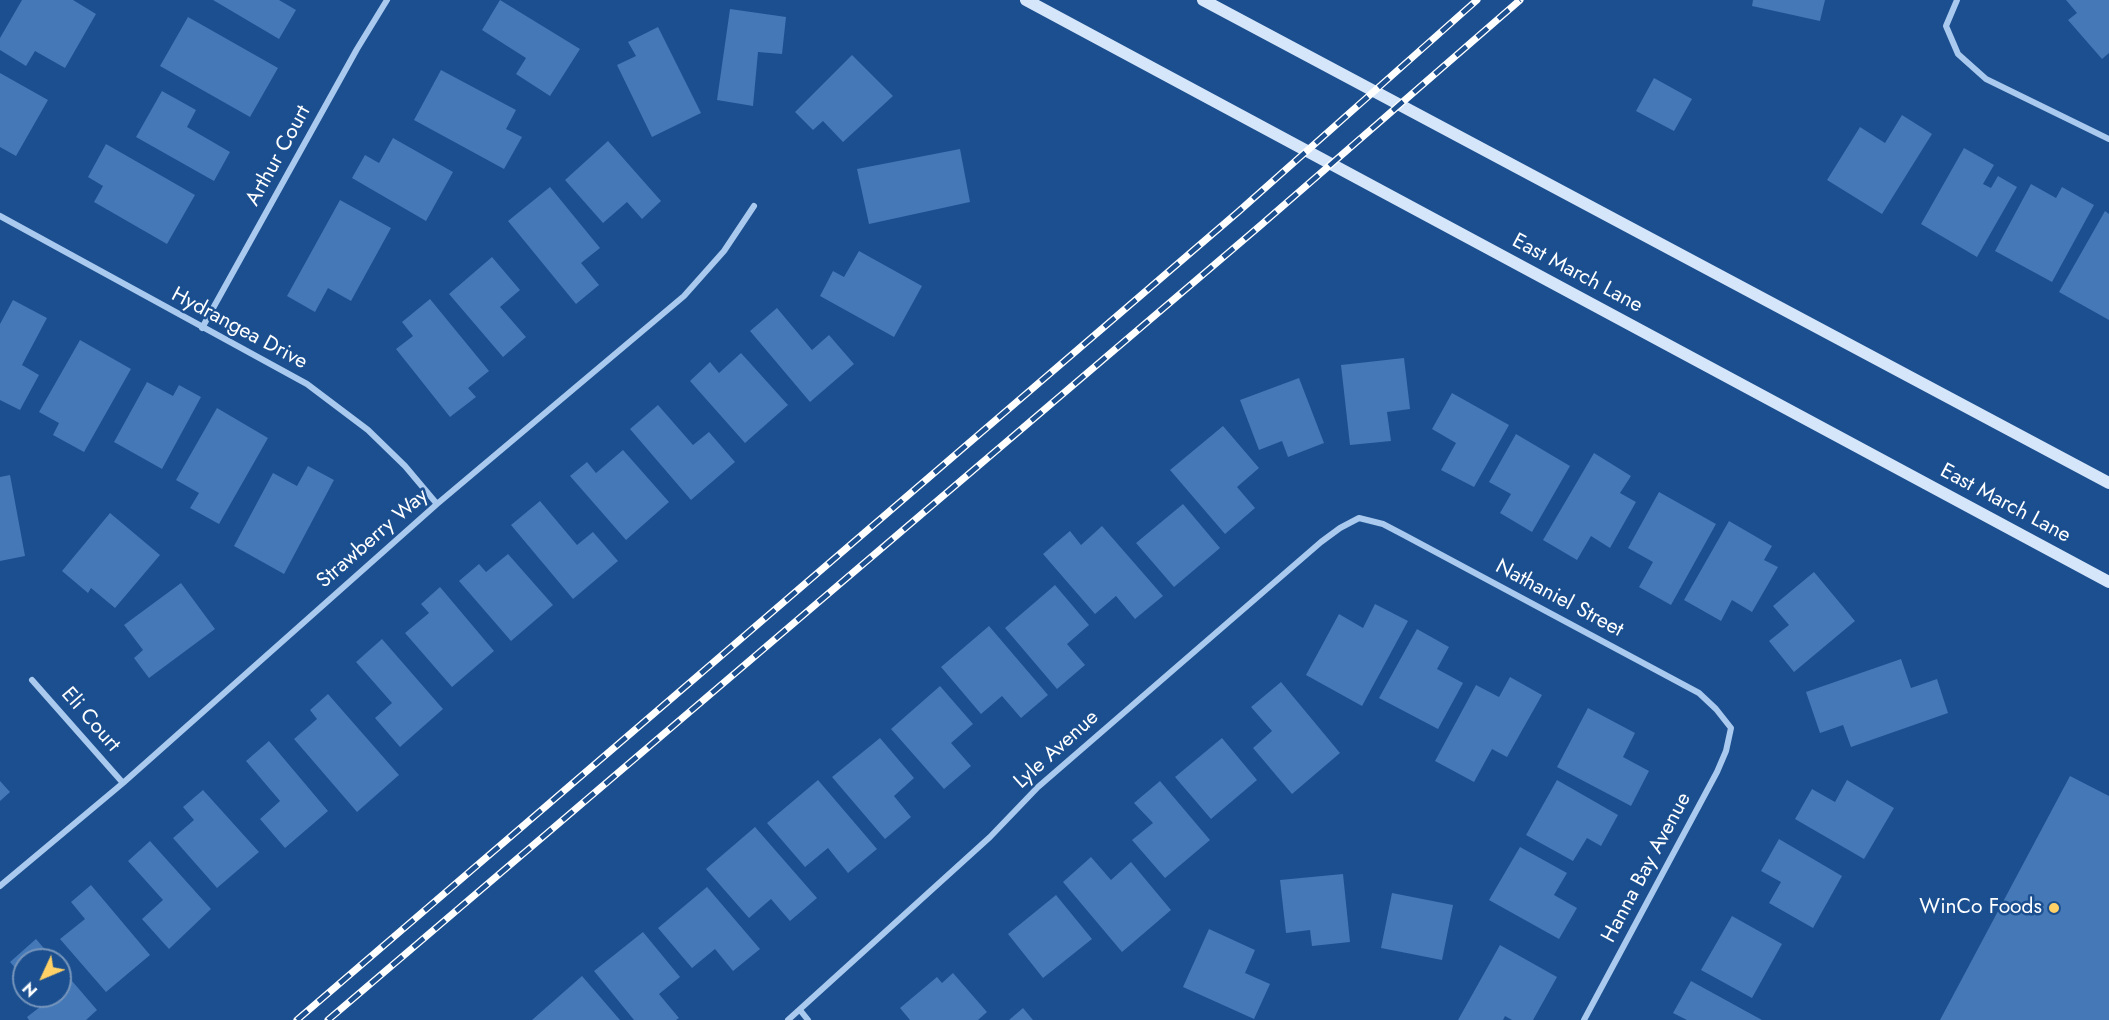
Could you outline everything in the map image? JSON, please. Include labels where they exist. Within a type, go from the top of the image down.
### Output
[{"type":"main road","name":"East March Lane","points":[[1026,0],[2109,582]]},
{"type":"main road","points":[[1203,0],[2109,483]]},
{"type":"street","name":"Arthur Court","points":[[201,328],[357,49],[387,0]]},
{"type":"street","points":[[1957,0],[1946,26],[1958,54],[1986,79],[2109,139]]},
{"type":"street","name":"Strawberry Way","points":[[0,886],[123,783],[437,504],[684,296],[724,251],[754,206]]},
{"type":"street","name":"Hydrangea Drive","points":[[0,216],[307,384],[360,424],[405,466],[437,504]]},
{"type":"street","name":"Nathaniel Street","points":[[1359,518],[1383,524],[1699,693],[1731,728]]},
{"type":"street","name":"Lyle Avenue","points":[[788,1020],[990,837],[1038,787],[1321,542],[1359,518]]},
{"type":"street","name":"Eli Court","points":[[32,680],[123,783]]},
{"type":"street","name":"Hanna Bay Avenue","points":[[1584,1020],[1717,772],[1726,751],[1731,728]]},
{"type":"street","points":[[800,1010],[808,1020]]},
{"type":"building","points":[[22,0],[73,0],[96,14],[65,68],[35,51],[26,66],[0,50],[0,38]]},
{"type":"building","points":[[213,0],[279,0],[296,10],[279,39]]},
{"type":"building","points":[[500,0],[580,49],[550,96],[516,74],[526,58],[482,30]]},
{"type":"building","points":[[1753,0],[1825,0],[1820,21],[1752,6]]},
{"type":"building","points":[[2066,0],[2109,0],[2109,53],[2102,59],[2068,20],[2077,13]]},
{"type":"building","points":[[730,9],[786,17],[782,54],[758,52],[753,106],[717,100]]},
{"type":"building","points":[[188,17],[278,68],[250,117],[160,66]]},
{"type":"building","points":[[658,27],[701,113],[652,137],[617,65],[636,56],[628,42]]},
{"type":"building","points":[[852,55],[893,96],[843,142],[823,121],[813,130],[795,112]]},
{"type":"building","points":[[441,70],[516,110],[506,129],[522,137],[504,169],[414,120]]},
{"type":"building","points":[[0,73],[48,100],[16,156],[0,147]]},
{"type":"building","points":[[1654,78],[1692,99],[1674,131],[1636,111]]},
{"type":"building","points":[[162,91],[196,110],[187,127],[230,152],[214,181],[136,137]]},
{"type":"building","points":[[1902,115],[1932,134],[1882,214],[1827,180],[1860,127],[1885,143]]},
{"type":"building","points":[[393,138],[453,172],[426,221],[352,178],[365,155],[379,163]]},
{"type":"building","points":[[608,141],[661,201],[642,219],[627,202],[603,223],[565,180]]},
{"type":"building","points":[[106,144],[195,195],[167,244],[94,202],[103,186],[88,177]]},
{"type":"building","points":[[1964,148],[1994,165],[1983,184],[1991,188],[1998,176],[2017,187],[1977,257],[1921,224]]},
{"type":"building","points":[[960,149],[970,202],[869,224],[857,169]]},
{"type":"building","points":[[2031,184],[2056,198],[2062,187],[2094,205],[2052,282],[1995,251]]},
{"type":"building","points":[[550,187],[600,248],[581,263],[599,285],[576,304],[508,221]]},
{"type":"building","points":[[340,200],[391,228],[351,301],[328,288],[315,312],[287,296]]},
{"type":"building","points":[[2105,211],[2109,214],[2109,320],[2059,292]]},
{"type":"building","points":[[859,251],[922,286],[894,337],[820,296],[833,271],[844,277]]},
{"type":"building","points":[[492,257],[520,290],[500,307],[526,337],[503,357],[449,294]]},
{"type":"building","points":[[430,299],[489,371],[468,388],[476,397],[450,417],[396,349],[413,336],[402,322]]},
{"type":"building","points":[[13,300],[47,318],[22,365],[39,375],[20,410],[0,400],[0,324]]},
{"type":"building","points":[[777,308],[812,350],[829,335],[854,364],[810,402],[750,331]]},
{"type":"building","points":[[80,340],[131,369],[84,452],[53,435],[59,423],[39,412]]},
{"type":"building","points":[[741,353],[788,405],[745,443],[690,381],[710,362],[719,373]]},
{"type":"building","points":[[1404,358],[1410,409],[1387,412],[1391,441],[1350,445],[1341,365]]},
{"type":"building","points":[[1299,378],[1324,443],[1288,457],[1282,441],[1259,450],[1240,400]]},
{"type":"building","points":[[147,382],[173,396],[179,385],[201,397],[162,469],[114,442]]},
{"type":"building","points":[[1452,393],[1509,425],[1474,487],[1441,470],[1456,443],[1432,429]]},
{"type":"building","points":[[658,405],[693,445],[709,432],[735,462],[691,500],[630,429]]},
{"type":"building","points":[[217,408],[268,438],[219,524],[190,508],[199,493],[176,480]]},
{"type":"building","points":[[1223,426],[1259,468],[1237,487],[1255,508],[1225,534],[1170,470]]},
{"type":"building","points":[[1516,434],[1570,466],[1532,532],[1500,513],[1511,494],[1489,482]]},
{"type":"building","points":[[623,450],[669,502],[626,540],[570,476],[587,462],[596,473]]},
{"type":"building","points":[[1594,453],[1631,476],[1620,493],[1636,502],[1610,548],[1591,536],[1577,560],[1543,540]]},
{"type":"building","points":[[308,466],[334,480],[284,574],[234,546],[273,473],[297,486]]},
{"type":"building","points":[[10,475],[25,556],[0,561],[0,477]]},
{"type":"building","points":[[1659,492],[1716,524],[1671,605],[1639,587],[1653,562],[1628,548]]},
{"type":"building","points":[[540,501],[577,545],[593,532],[618,561],[573,599],[511,525]]},
{"type":"building","points":[[1183,504],[1220,548],[1174,587],[1136,543]]},
{"type":"building","points":[[110,513],[160,555],[115,608],[91,588],[88,593],[62,571]]},
{"type":"building","points":[[1729,521],[1772,546],[1764,560],[1778,567],[1752,612],[1732,600],[1721,621],[1684,600]]},
{"type":"building","points":[[1102,526],[1163,596],[1135,619],[1116,596],[1095,614],[1043,554],[1070,531],[1081,545]]},
{"type":"building","points":[[508,554],[553,605],[511,641],[459,581],[479,564],[486,572]]},
{"type":"building","points":[[1814,572],[1855,621],[1794,672],[1769,641],[1789,625],[1773,606]]},
{"type":"building","points":[[181,583],[215,629],[149,678],[134,658],[143,650],[124,625]]},
{"type":"building","points":[[1055,585],[1089,625],[1067,644],[1085,665],[1057,689],[1005,628]]},
{"type":"building","points":[[440,587],[494,651],[452,687],[405,633],[429,613],[421,604]]},
{"type":"building","points":[[1375,604],[1408,621],[1362,706],[1306,675],[1339,614],[1363,628]]},
{"type":"building","points":[[989,626],[1048,695],[1021,718],[1002,696],[981,714],[941,667]]},
{"type":"building","points":[[1417,629],[1449,647],[1437,669],[1463,683],[1438,729],[1379,698]]},
{"type":"building","points":[[382,639],[443,709],[400,747],[375,718],[392,703],[356,662]]},
{"type":"building","points":[[1901,659],[1911,688],[1937,679],[1948,713],[1851,747],[1843,725],[1820,733],[1806,692]]},
{"type":"building","points":[[1510,677],[1542,695],[1507,757],[1492,749],[1474,782],[1435,761],[1476,685],[1499,697]]},
{"type":"building","points":[[1281,682],[1340,753],[1292,794],[1253,748],[1272,731],[1251,707]]},
{"type":"building","points":[[940,686],[973,724],[951,743],[971,766],[944,789],[891,729]]},
{"type":"building","points":[[328,694],[399,775],[357,812],[294,739],[317,719],[310,710]]},
{"type":"building","points":[[1588,708],[1635,733],[1623,757],[1649,771],[1631,806],[1557,767]]},
{"type":"building","points":[[880,738],[914,778],[894,796],[911,817],[885,839],[832,777]]},
{"type":"building","points":[[1222,738],[1257,780],[1211,819],[1175,777]]},
{"type":"building","points":[[269,741],[328,811],[285,848],[260,819],[280,801],[246,761]]},
{"type":"building","name":"WinCo Foods","points":[[2070,776],[2109,796],[2109,1020],[1940,1020]]},
{"type":"building","points":[[818,780],[877,849],[848,873],[828,848],[805,867],[767,823]]},
{"type":"building","points":[[1557,780],[1618,815],[1601,846],[1587,838],[1573,861],[1526,835]]},
{"type":"building","points":[[1847,780],[1894,808],[1864,859],[1795,819],[1812,789],[1835,802]]},
{"type":"building","points":[[0,781],[10,792],[0,801]]},
{"type":"building","points":[[1160,781],[1210,840],[1165,878],[1132,840],[1153,823],[1134,803]]},
{"type":"building","points":[[203,790],[259,852],[217,888],[173,838],[194,820],[183,807]]},
{"type":"building","points":[[755,827],[817,898],[790,921],[771,899],[749,918],[706,869]]},
{"type":"building","points":[[1779,839],[1842,876],[1813,928],[1769,903],[1781,882],[1761,871]]},
{"type":"building","points":[[150,841],[211,909],[169,949],[142,919],[163,900],[128,861]]},
{"type":"building","points":[[1520,847],[1567,873],[1554,895],[1577,908],[1559,939],[1489,900]]},
{"type":"building","points":[[1091,857],[1111,880],[1131,862],[1171,910],[1122,952],[1063,882]]},
{"type":"building","points":[[1343,874],[1350,942],[1312,946],[1310,930],[1286,933],[1280,880]]},
{"type":"building","points":[[91,885],[150,955],[106,992],[72,953],[72,948],[68,948],[60,939],[85,919],[71,902]]},
{"type":"building","points":[[707,887],[760,949],[733,971],[715,949],[692,968],[658,928]]},
{"type":"building","points":[[1392,893],[1453,905],[1442,960],[1381,948]]},
{"type":"building","points":[[1056,895],[1092,939],[1043,978],[1008,934]]},
{"type":"building","points":[[1732,916],[1782,944],[1752,998],[1701,970]]},
{"type":"building","points":[[1209,929],[1255,950],[1245,973],[1270,984],[1254,1019],[1183,987]]},
{"type":"building","points":[[643,932],[680,977],[659,994],[679,1018],[676,1020],[634,1020],[594,971]]},
{"type":"building","points":[[36,939],[44,948],[26,948]]},
{"type":"building","points":[[1500,945],[1557,977],[1533,1020],[1512,1020],[1505,1016],[1503,1020],[1458,1020]]},
{"type":"building","points":[[953,973],[987,1012],[978,1020],[910,1020],[900,1008],[937,977],[942,983]]},
{"type":"building","points":[[582,976],[620,1020],[532,1020]]},
{"type":"building","points":[[72,981],[97,1010],[86,1020],[29,1020],[27,1017],[39,1008],[72,1008]]},
{"type":"building","points":[[1691,981],[1762,1020],[1687,1020],[1673,1013]]},
{"type":"building","points":[[1023,1008],[1033,1020],[1009,1020]]},
{"type":"railway","points":[[297,1020],[1238,212],[1477,0]]},
{"type":"railway","points":[[328,1020],[1261,225],[1520,0]]},
{"type":"place","name":"WinCo Foods","points":[[2054,908]]}]
